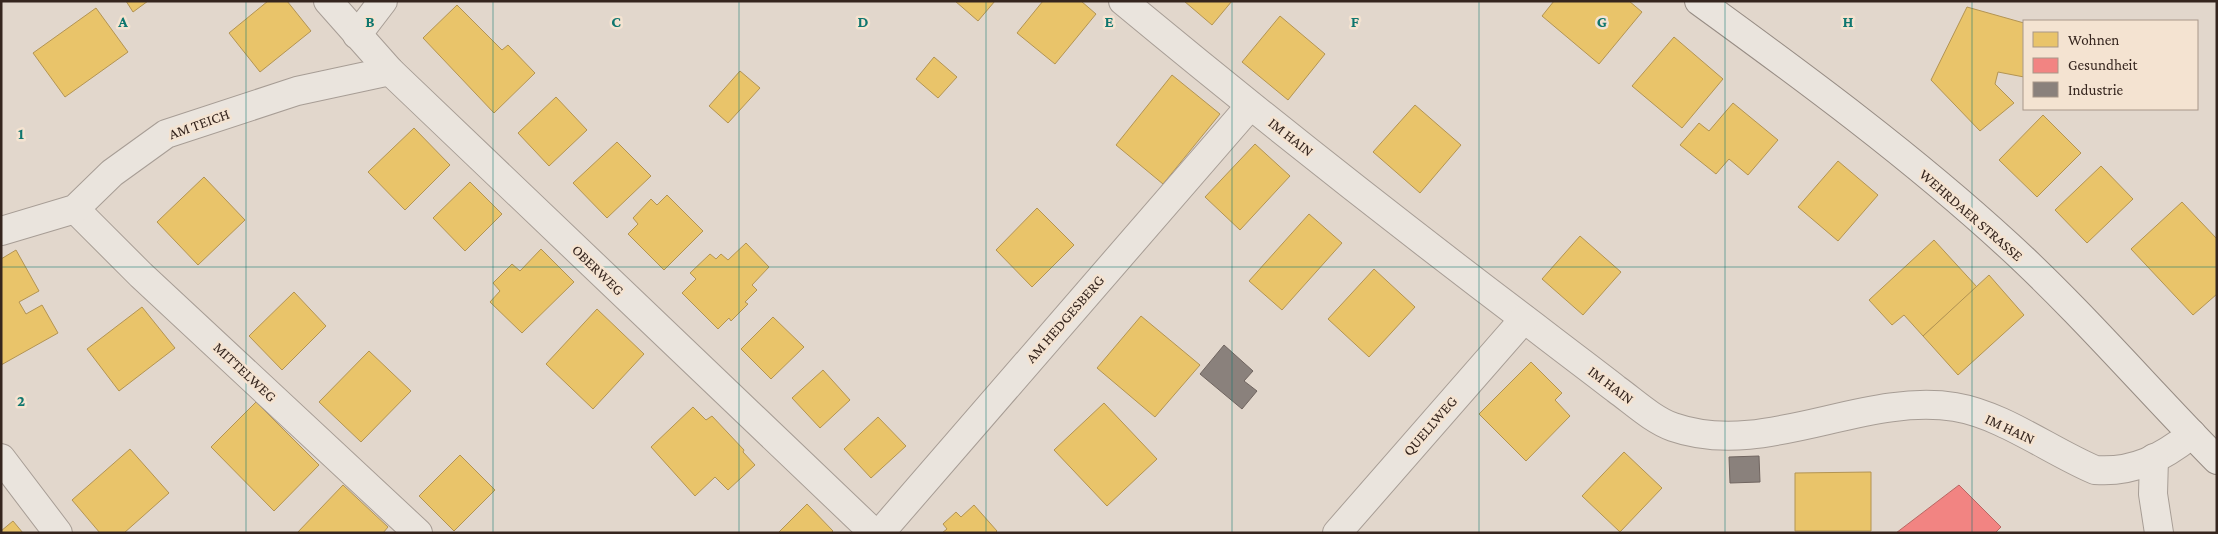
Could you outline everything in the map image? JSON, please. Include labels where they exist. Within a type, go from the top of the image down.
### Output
[{"type":"street","name":"OBERWEG","points":[[328,1],[390,70],[874,533]]},
{"type":"street","points":[[357,35],[383,1]]},
{"type":"street","name":"IM HAIN","points":[[1123,1],[1250,106],[1524,319],[1646,412],[1673,427],[1713,435],[1744,435],[1882,408],[1926,405],[1955,407],[1996,420],[2095,470],[2126,470],[2176,447],[2192,434]]},
{"type":"street","name":"WEHRDAER STRASSE","points":[[1699,1],[1808,80],[1974,215],[2009,246],[2217,460]]},
{"type":"street","name":"AM TEICH","points":[[1,230],[75,209],[112,172],[166,134],[297,91],[390,70]]},
{"type":"street","name":"AM HEDGESBERG","points":[[880,533],[1250,106]]},
{"type":"street","name":"MITTELWEG","points":[[75,209],[140,275],[418,533]]},
{"type":"street","name":"QUELLWEG","points":[[1337,533],[1524,319]]},
{"type":"street","points":[[1,458],[58,533]]},
{"type":"street","points":[[2154,458],[2153,494],[2158,533]]},
{"type":"building: Wohnen","points":[[126,1],[148,1],[133,12]]},
{"type":"building: Wohnen","points":[[268,1],[287,1],[311,31],[260,72],[229,33]]},
{"type":"building: Wohnen","points":[[955,1],[995,1],[978,21]]},
{"type":"building: Wohnen","points":[[1043,1],[1081,1],[1096,14],[1055,64],[1017,33]]},
{"type":"building: Wohnen","points":[[1184,1],[1232,1],[1212,25]]},
{"type":"building: Wohnen","points":[[1554,1],[1629,1],[1642,12],[1599,64],[1542,16]]},
{"type":"building: Wohnen","points":[[457,5],[502,50],[508,45],[535,73],[494,113],[423,38]]},
{"type":"building: Wohnen","points":[[1967,7],[2023,23],[2023,77],[1998,72],[1995,84],[2014,103],[1980,131],[1931,80]]},
{"type":"building: Wohnen","points":[[96,8],[128,52],[65,97],[33,53]]},
{"type":"building: Wohnen","points":[[1280,16],[1325,54],[1288,100],[1242,62]]},
{"type":"building: Wohnen","points":[[1674,37],[1723,79],[1682,128],[1632,86]]},
{"type":"building: Wohnen","points":[[934,57],[957,77],[938,98],[916,79]]},
{"type":"building: Wohnen","points":[[740,71],[760,88],[728,123],[709,106]]},
{"type":"building: Wohnen","points":[[1172,75],[1220,114],[1163,184],[1116,145]]},
{"type":"building: Wohnen","points":[[556,97],[587,130],[549,166],[518,133]]},
{"type":"building: Wohnen","points":[[1733,103],[1778,140],[1748,175],[1729,159],[1716,174],[1680,145],[1699,123],[1709,131]]},
{"type":"building: Wohnen","points":[[1415,105],[1461,145],[1420,193],[1373,152]]},
{"type":"building: Wohnen","points":[[2043,115],[2081,153],[2037,197],[1999,160]]},
{"type":"building: Wohnen","points":[[414,128],[450,165],[405,210],[368,172]]},
{"type":"building: Wohnen","points":[[617,142],[651,176],[607,218],[573,183]]},
{"type":"building: Wohnen","points":[[1255,144],[1290,176],[1240,230],[1205,197]]},
{"type":"building: Wohnen","points":[[1838,161],[1878,195],[1838,241],[1798,207]]},
{"type":"building: Wohnen","points":[[2101,166],[2133,199],[2087,243],[2055,210]]},
{"type":"building: Wohnen","points":[[204,177],[245,220],[198,265],[157,222]]},
{"type":"building: Wohnen","points":[[470,182],[502,214],[465,251],[433,218]]},
{"type":"building: Wohnen","points":[[667,195],[703,231],[664,270],[628,234],[638,224],[633,218],[651,199],[657,205]]},
{"type":"building: Wohnen","points":[[2182,202],[2217,239],[2217,294],[2193,315],[2131,249]]},
{"type":"building: Wohnen","points":[[1037,208],[1074,245],[1032,287],[996,250]]},
{"type":"building: Wohnen","points":[[1309,214],[1342,243],[1282,310],[1249,281]]},
{"type":"building: Wohnen","points":[[1580,236],[1621,272],[1583,315],[1542,279]]},
{"type":"building: Wohnen","points":[[1934,240],[1977,287],[1923,336],[1904,315],[1892,325],[1869,300]]},
{"type":"building: Wohnen","points":[[746,243],[769,267],[752,285],[757,290],[745,302],[748,304],[731,321],[729,318],[718,329],[682,293],[696,279],[690,273],[710,254],[716,259],[721,254],[728,260]]},
{"type":"building: Wohnen","points":[[541,249],[574,282],[522,333],[490,302],[500,291],[493,283],[512,264],[520,271]]},
{"type":"building: Wohnen","points":[[16,250],[39,291],[19,302],[26,314],[42,305],[58,333],[1,365],[1,259]]},
{"type":"building: Wohnen","points":[[1374,269],[1415,307],[1369,357],[1328,319]]},
{"type":"building: Wohnen","points":[[1989,275],[2024,315],[1958,375],[1923,336]]},
{"type":"building: Wohnen","points":[[294,292],[326,326],[282,370],[249,336]]},
{"type":"building: Wohnen","points":[[142,307],[175,348],[119,391],[87,349]]},
{"type":"building: Wohnen","points":[[597,309],[644,354],[593,409],[546,364]]},
{"type":"building: Wohnen","points":[[1141,316],[1200,365],[1155,417],[1097,368]]},
{"type":"building: Wohnen","points":[[773,317],[804,347],[771,379],[741,349]]},
{"type":"building: Wohnen","points":[[369,351],[411,391],[361,442],[319,402]]},
{"type":"building: Wohnen","points":[[1531,362],[1562,393],[1555,400],[1570,416],[1526,461],[1479,414]]},
{"type":"building: Wohnen","points":[[823,370],[850,400],[820,428],[792,398]]},
{"type":"building: Wohnen","points":[[256,402],[319,465],[274,511],[211,447]]},
{"type":"building: Wohnen","points":[[1104,403],[1157,459],[1107,506],[1054,450]]},
{"type":"building: Wohnen","points":[[693,407],[706,420],[712,416],[744,450],[743,452],[755,465],[728,490],[715,477],[695,496],[651,447]]},
{"type":"building: Wohnen","points":[[878,417],[906,446],[871,478],[844,449]]},
{"type":"building: Wohnen","points":[[130,449],[169,493],[124,533],[100,533],[72,500]]},
{"type":"building: Wohnen","points":[[1624,452],[1662,488],[1620,532],[1582,496]]},
{"type":"building: Wohnen","points":[[460,455],[495,490],[454,531],[419,496]]},
{"type":"building: Wohnen","points":[[1871,472],[1871,531],[1795,531],[1795,473]]},
{"type":"building: Wohnen","points":[[343,485],[388,527],[383,533],[297,533]]},
{"type":"building: Wohnen","points":[[807,504],[833,531],[831,533],[778,533]]},
{"type":"building: Wohnen","points":[[974,505],[997,531],[995,533],[942,533],[947,529],[943,524],[956,512],[961,517]]},
{"type":"building: Wohnen","points":[[13,521],[23,533],[1,533],[1,531]]},
{"type":"building: Gesundheit","points":[[1959,485],[2001,527],[1995,533],[1896,533]]},
{"type":"building: Industrie","points":[[1224,345],[1253,371],[1244,381],[1257,391],[1242,409],[1200,374]]},
{"type":"building: Industrie","points":[[1759,456],[1760,482],[1730,483],[1729,457]]}]
